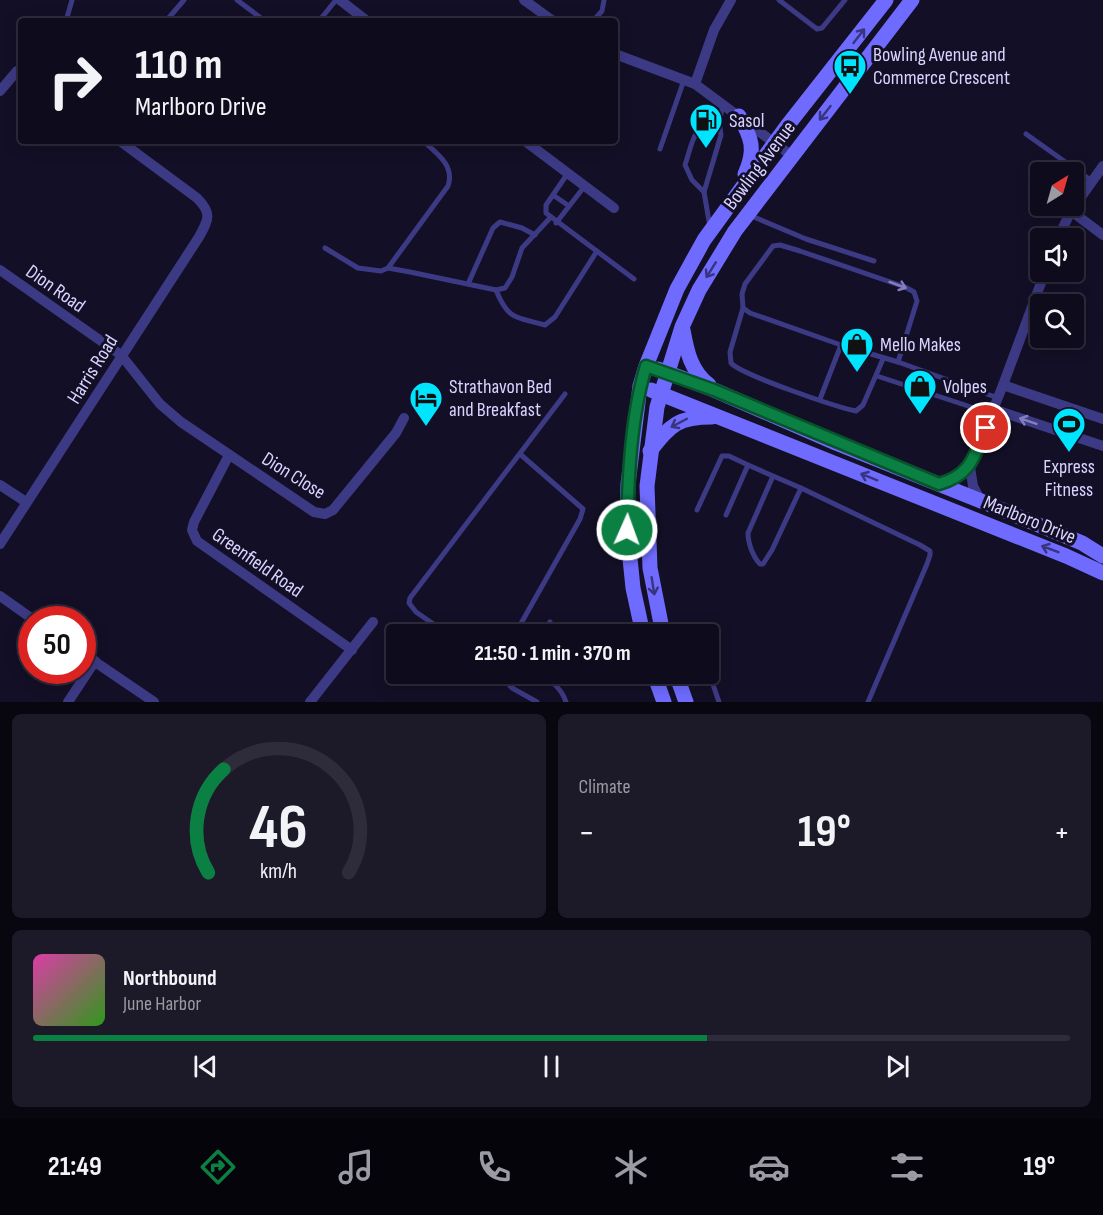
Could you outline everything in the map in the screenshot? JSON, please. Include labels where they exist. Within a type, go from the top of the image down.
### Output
[{"type":"main road","name":"Bowling Avenue","points":[[641,624],[633,588],[627,530],[628,484],[640,386],[646,366],[677,289],[711,231],[775,142],[886,0]]},
{"type":"main road","name":"Bowling Avenue","points":[[661,624],[650,568],[647,486],[650,450],[660,393],[682,327],[699,290],[748,214],[912,0]]},
{"type":"main road","points":[[739,116],[747,129],[752,154],[739,191]]},
{"type":"main road","points":[[682,327],[686,348],[695,373],[714,390]]},
{"type":"main road","name":"Marlboro Drive","points":[[646,366],[714,390],[981,501],[1082,543],[1103,556]]},
{"type":"main road","name":"Marlboro Drive","points":[[640,386],[1066,556],[1103,573]]},
{"type":"main road","points":[[650,450],[679,421],[695,417],[718,417]]},
{"type":"main road","points":[[663,684],[677,699]]},
{"type":"main road","points":[[676,684],[677,699]]},
{"type":"street","points":[[338,0],[363,18]]},
{"type":"street","points":[[524,0],[550,18]]},
{"type":"street","points":[[695,84],[714,30],[731,0]]},
{"type":"street","points":[[618,55],[695,84],[792,156]]},
{"type":"street","points":[[0,91],[18,71]]},
{"type":"street","name":"Harris Road","points":[[0,544],[199,237],[208,219],[203,205],[189,192],[124,144]]},
{"type":"street","points":[[529,144],[614,208]]},
{"type":"street","points":[[1084,192],[1103,166]]},
{"type":"street","points":[[1078,216],[1103,235]]},
{"type":"street","name":"Dion Road","points":[[0,270],[121,355]]},
{"type":"street","points":[[939,484],[957,478],[969,466],[998,398],[1041,282]]},
{"type":"street","points":[[121,355],[160,404],[181,422],[229,455]]},
{"type":"street","points":[[1003,385],[1103,419]]},
{"type":"street","points":[[993,409],[1103,446]]},
{"type":"street","name":"Dion Close","points":[[229,455],[314,512],[325,514],[333,510],[396,433],[404,418]]},
{"type":"street","name":"Greenfield Road","points":[[229,455],[194,522],[192,530],[196,542],[352,650]]},
{"type":"street","points":[[969,466],[973,486],[981,501]]},
{"type":"street","points":[[0,484],[26,502]]},
{"type":"street","points":[[0,596],[18,609]]},
{"type":"street","points":[[310,702],[373,622]]},
{"type":"street","points":[[96,662],[154,702]]},
{"type":"street","points":[[68,702],[80,684]]},
{"type":"lane","points":[[67,18],[72,0]]},
{"type":"lane","points":[[169,18],[184,0]]},
{"type":"lane","points":[[237,0],[261,18]]},
{"type":"lane","points":[[323,18],[338,0]]},
{"type":"lane","points":[[596,18],[602,11],[604,0]]},
{"type":"lane","points":[[779,0],[817,29],[822,28],[844,0]]},
{"type":"lane","points":[[660,149],[684,80]]},
{"type":"lane","points":[[711,231],[704,192],[721,135],[720,117],[723,104]]},
{"type":"lane","points":[[704,192],[692,180],[685,165],[696,133],[705,123],[720,117]]},
{"type":"lane","points":[[1026,134],[1092,181]]},
{"type":"lane","points":[[325,248],[358,268],[381,271],[388,268],[448,186],[450,179],[448,168],[426,144]]},
{"type":"lane","points":[[567,173],[545,209],[550,218],[634,279]]},
{"type":"lane","points":[[556,223],[584,186]]},
{"type":"lane","points":[[553,195],[569,206]]},
{"type":"lane","points":[[748,214],[806,239],[874,261]]},
{"type":"lane","points":[[388,268],[496,290],[505,288],[522,248],[550,218]]},
{"type":"lane","points":[[468,284],[493,228],[500,222],[522,228],[535,235]]},
{"type":"lane","points":[[883,359],[863,405],[856,411],[773,383],[733,366],[730,352],[743,308],[742,294],[745,284],[768,251],[773,246],[780,245],[906,287],[914,292],[917,301],[898,362]]},
{"type":"lane","points":[[496,290],[507,312],[544,325],[555,317],[597,251]]},
{"type":"lane","points":[[797,260],[800,251]]},
{"type":"lane","points":[[840,274],[843,266]]},
{"type":"lane","points":[[743,308],[750,313],[998,398]]},
{"type":"lane","points":[[820,399],[841,345]]},
{"type":"lane","points":[[877,376],[974,408],[993,409]]},
{"type":"lane","points":[[433,624],[416,612],[409,603],[410,598],[565,394]]},
{"type":"lane","points":[[520,454],[584,509],[521,624]]},
{"type":"lane","points":[[697,510],[722,456],[729,456],[801,488],[930,551],[927,564],[868,702]]},
{"type":"lane","points":[[726,515],[748,465]]},
{"type":"lane","points":[[773,476],[748,533],[748,539],[760,564],[763,564],[772,550],[801,488]]},
{"type":"lane","points":[[509,684],[537,702]]},
{"type":"lane","points":[[553,684],[563,693],[566,702]]},
{"type":"lane","points":[[713,684],[719,702]]},
{"type":"place","name":"Bowling Avenue and Commerce Crescent","points":[[850,95]]},
{"type":"place","name":"Sasol","points":[[706,149]]},
{"type":"place","name":"Mello Makes","points":[[857,373]]},
{"type":"place","name":"Volpes","points":[[920,415]]},
{"type":"place","name":"Strathavon Bed and Breakfast","points":[[426,427]]},
{"type":"place","name":"Express Fitness","points":[[1069,453]]},
{"type":"route","points":[[627,530],[628,484],[640,386],[646,366],[714,390],[939,484],[957,478],[969,466],[986,428]]}]
